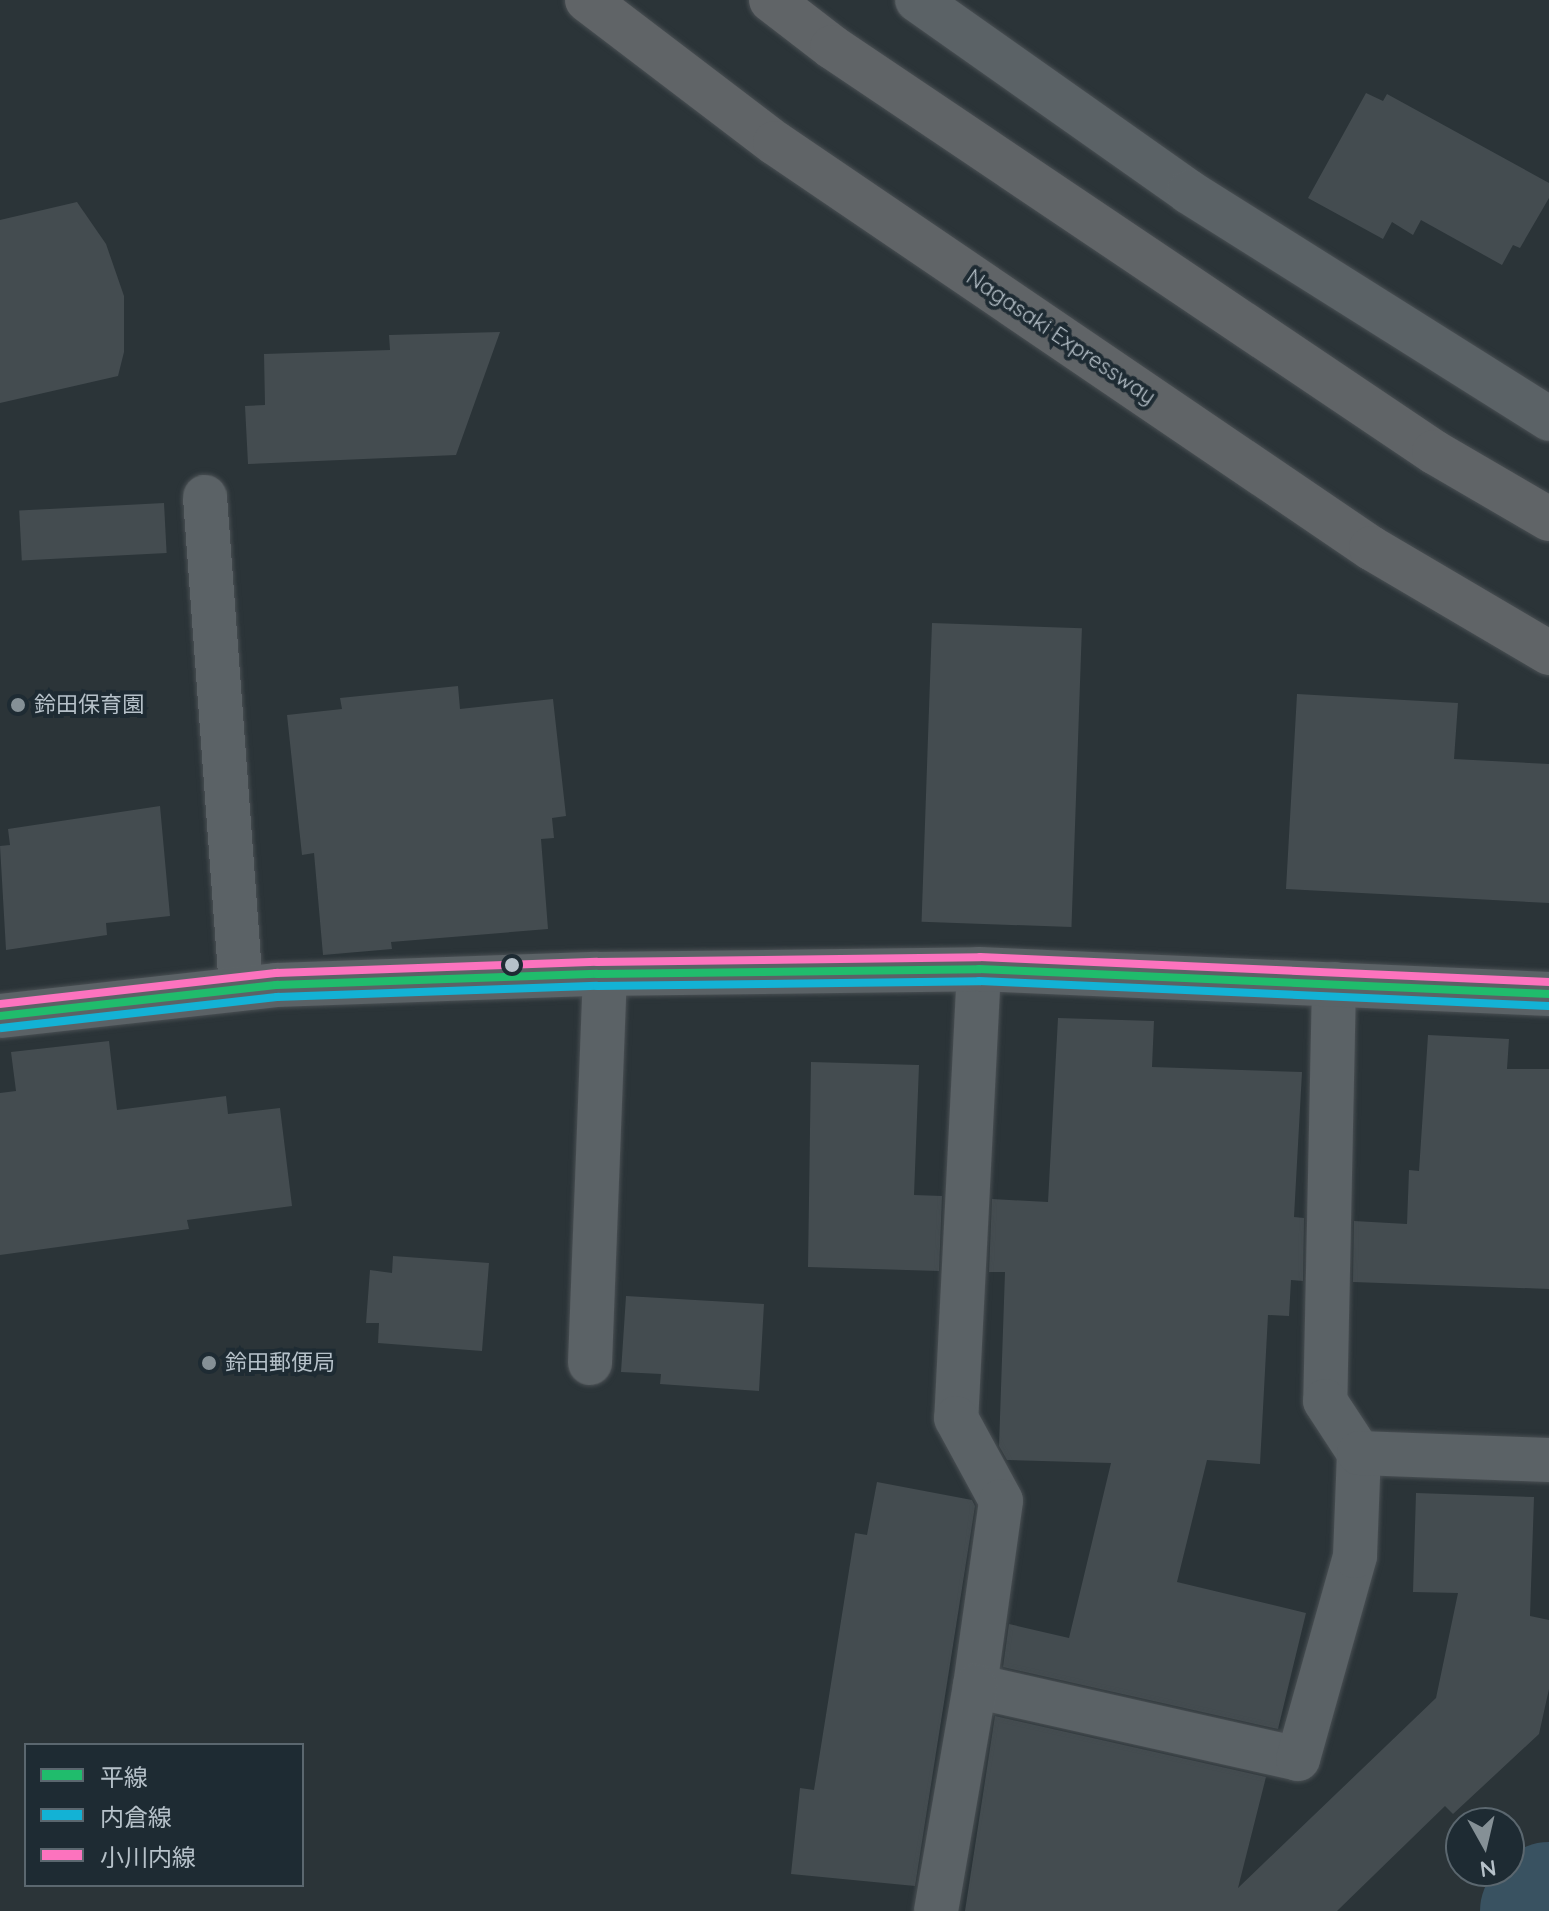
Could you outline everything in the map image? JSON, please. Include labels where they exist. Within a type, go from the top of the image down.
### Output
[{"type":"highway","name":"Nagasaki Expressway","points":[[587,0],[775,143],[1358,539],[1549,653]]},
{"type":"highway","points":[[771,0],[832,47],[1434,452],[1549,519]]},
{"type":"street","points":[[917,0],[1189,192],[1549,419]]},
{"type":"street","points":[[205,497],[241,989]]},
{"type":"street","points":[[0,1016],[241,989],[605,974],[979,969],[1549,994]]},
{"type":"street","points":[[936,1911],[975,1686],[1001,1501],[956,1418],[979,969]]},
{"type":"street","points":[[590,1363],[605,974]]},
{"type":"street","points":[[975,1686],[1298,1759],[1355,1556],[1359,1453],[1325,1401],[1334,984]]},
{"type":"street","points":[[1359,1453],[1549,1460]]},
{"type":"building","points":[[1366,93],[1383,101],[1387,94],[1549,183],[1549,198],[1520,248],[1513,245],[1502,265],[1421,220],[1413,235],[1392,222],[1383,239],[1308,198]]},
{"type":"building","points":[[77,202],[106,244],[124,296],[124,352],[118,376],[0,403],[0,220]]},
{"type":"building","points":[[500,332],[456,455],[248,464],[245,406],[265,405],[264,354],[390,350],[389,335]]},
{"type":"building","points":[[164,503],[167,553],[22,561],[19,511]]},
{"type":"building","points":[[932,623],[1082,628],[1071,927],[922,922]]},
{"type":"building","points":[[458,686],[460,709],[553,699],[566,816],[552,818],[554,838],[541,839],[548,929],[391,942],[392,949],[323,955],[314,853],[302,855],[287,715],[342,709],[340,698]]},
{"type":"building","points":[[1297,694],[1458,703],[1454,759],[1549,764],[1549,903],[1286,889]]},
{"type":"building","points":[[160,806],[170,916],[106,923],[107,935],[6,950],[0,846],[10,845],[8,829]]},
{"type":"building","points":[[1058,1018],[1154,1021],[1152,1067],[1302,1072],[1294,1217],[1304,1218],[1303,1281],[1291,1280],[1289,1316],[1268,1315],[1260,1464],[1207,1460],[1177,1582],[1306,1613],[1278,1729],[1003,1667],[1009,1624],[1069,1638],[1111,1463],[1007,1460],[999,1446],[1005,1272],[989,1272],[992,1199],[1048,1202]]},
{"type":"building","points":[[1428,1035],[1509,1039],[1507,1069],[1549,1069],[1549,1289],[1353,1282],[1354,1221],[1407,1224],[1409,1170],[1419,1171]]},
{"type":"building","points":[[109,1041],[117,1110],[226,1096],[228,1114],[280,1108],[292,1206],[187,1220],[189,1229],[0,1255],[0,1093],[16,1091],[11,1052]]},
{"type":"building","points":[[811,1062],[919,1065],[914,1195],[942,1196],[939,1271],[808,1267]]},
{"type":"building","points":[[393,1256],[489,1263],[482,1351],[378,1343],[379,1323],[366,1323],[370,1270],[392,1273]]},
{"type":"building","points":[[626,1296],[764,1304],[759,1391],[660,1384],[661,1374],[621,1372]]},
{"type":"building","points":[[877,1482],[972,1500],[975,1506],[915,1886],[791,1874],[800,1788],[814,1790],[855,1533],[867,1535]]},
{"type":"building","points":[[1416,1493],[1534,1497],[1530,1616],[1549,1620],[1549,1689],[1539,1734],[1461,1807],[1445,1806],[1337,1911],[965,1911],[995,1716],[1266,1777],[1238,1888],[1436,1698],[1458,1593],[1413,1592]]},
{"type":"waterway","points":[[1539,1911],[1549,1901]]},
{"type":"transit line","name":"小川内線","points":[[0,1004],[276,973],[597,962],[980,957],[1549,982]]},
{"type":"transit line","name":"平線","points":[[0,1016],[276,985],[597,974],[979,969],[1549,994]]},
{"type":"transit line","name":"内倉線","points":[[1,1028],[277,997],[597,986],[979,981],[1548,1006]]},
{"type":"place","name":"鈴田保育園","points":[[18,705]]},
{"type":"place","name":"鈴田郵便局","points":[[209,1363]]}]
